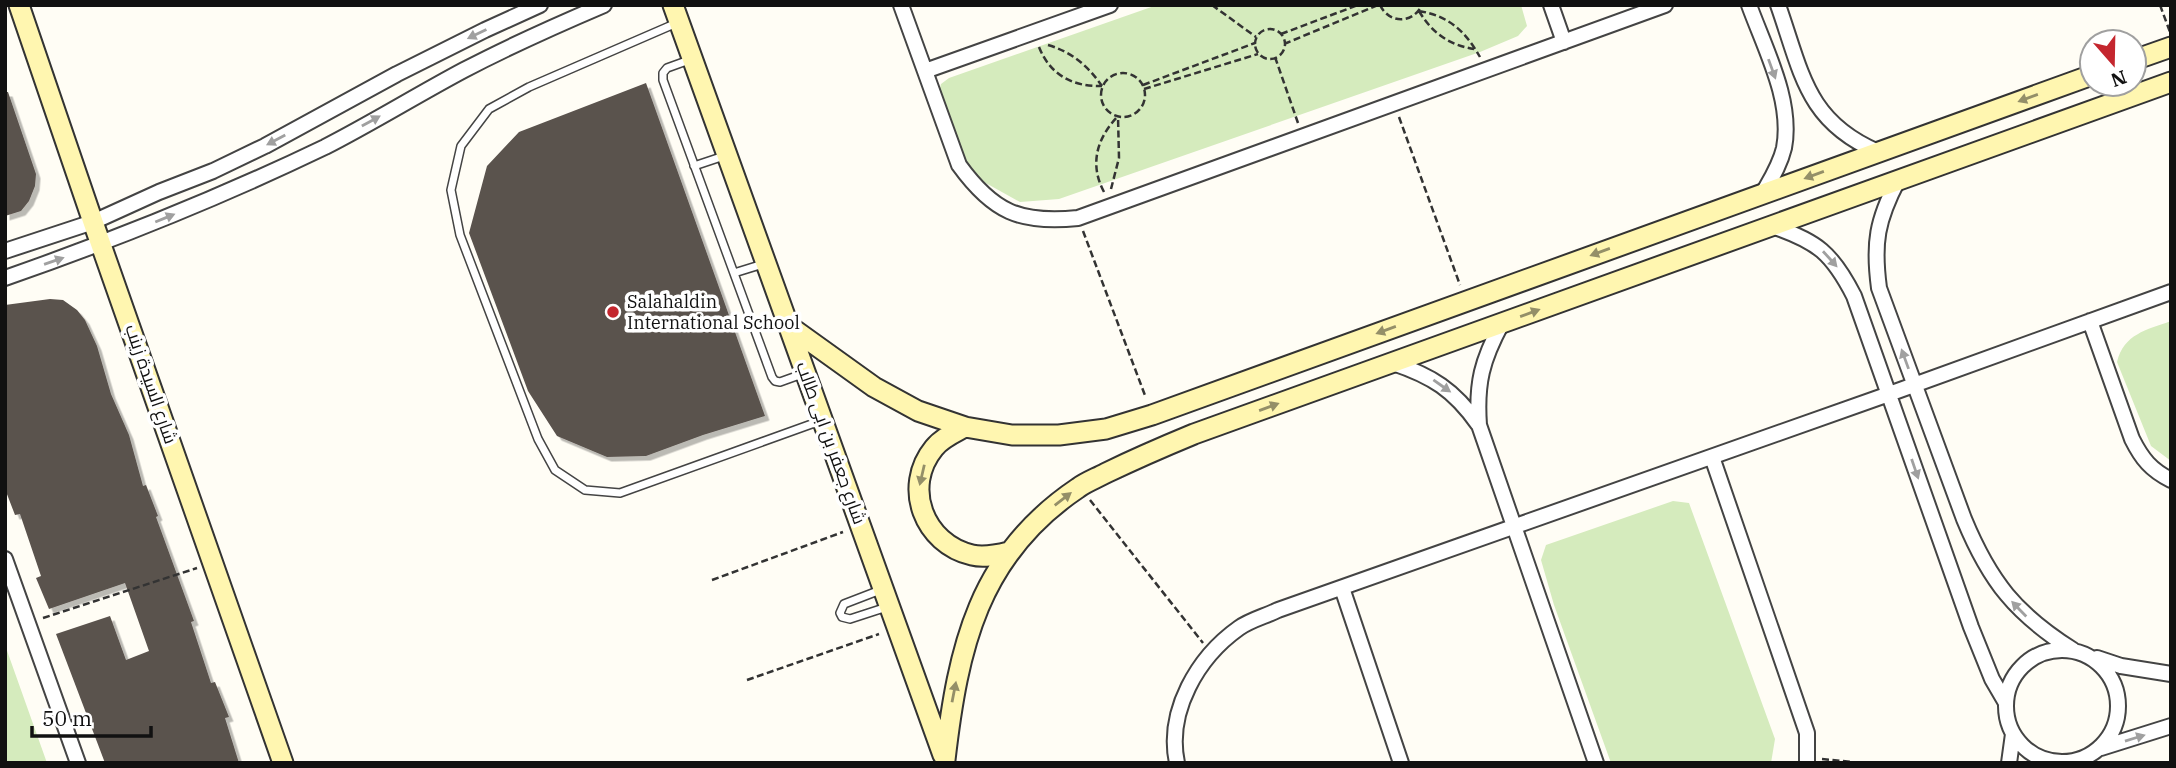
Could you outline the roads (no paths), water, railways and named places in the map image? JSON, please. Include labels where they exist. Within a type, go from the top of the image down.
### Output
[{"type":"street","name":"شارع السيدة زينب","points":[[19,5],[283,763]]},
{"type":"street","points":[[5,251],[93,222],[233,161],[397,74],[540,5]]},
{"type":"street","points":[[5,278],[102,244],[257,179],[328,145],[464,70],[604,5]]},
{"type":"street","points":[[901,5],[959,165],[975,188],[997,205],[1023,217],[1050,221],[1078,218],[1665,5]]},
{"type":"street","points":[[925,71],[1110,5]]},
{"type":"street","points":[[1551,5],[1564,42]]},
{"type":"street","points":[[1749,5],[1784,101],[1786,125],[1776,172],[1763,193]]},
{"type":"street","points":[[1778,5],[1808,92],[1821,112],[1837,129],[1878,152]]},
{"type":"street","name":"شارع جعفر بن ابى طالب","points":[[677,14],[946,761]]},
{"type":"street","points":[[2148,55],[2171,47]]},
{"type":"street","points":[[789,326],[874,387],[918,411],[965,427],[1012,435],[1059,435],[1106,429],[1183,404],[2078,79]]},
{"type":"street","points":[[946,761],[953,697],[963,649],[981,598],[1009,552],[1041,516],[1079,486],[1194,434],[2171,82]]},
{"type":"street","points":[[2092,98],[2094,110]]},
{"type":"street","points":[[1898,180],[1885,205],[1877,232],[1875,260],[1879,288],[1977,551],[1995,581],[2017,608],[2043,631],[2073,650],[2121,666],[2171,674]]},
{"type":"street","points":[[1772,226],[1798,235],[1822,250],[1841,271],[1854,296],[1971,627],[1992,679],[2006,703]]},
{"type":"street","points":[[1177,763],[1178,718],[1189,683],[1210,653],[1241,626],[1278,610],[2171,292]]},
{"type":"street","points":[[2091,321],[2132,439],[2141,457],[2155,471],[2171,480]]},
{"type":"street","points":[[1502,323],[1487,350],[1480,374],[1477,400],[1479,425],[1596,763]]},
{"type":"street","points":[[1393,362],[1421,372],[1444,386],[1464,404],[1479,425]]},
{"type":"street","points":[[1183,404],[1194,434]]},
{"type":"street","points":[[965,427],[948,435],[925,461],[919,478],[918,496],[922,513],[930,529],[957,551],[974,556],[1009,552]]},
{"type":"street","points":[[1712,457],[1807,733],[1807,760]]},
{"type":"street","points":[[5,559],[78,763]]},
{"type":"street","points":[[1342,588],[1401,763]]},
{"type":"street","points":[[2073,650],[2056,649],[2041,653],[2027,662],[2012,680],[2006,703],[2007,719],[2013,734],[2031,753],[2044,759],[2070,762],[2099,749],[2171,726]]},
{"type":"street","points":[[2088,655],[2101,664],[2111,676],[2119,707],[2117,722],[2110,737],[2099,749]]},
{"type":"street","points":[[2009,763],[2013,734]]},
{"type":"lane","points":[[677,14],[489,109],[461,146],[451,190],[460,235],[538,439],[555,470],[585,490],[620,493],[823,420]]},
{"type":"lane","points":[[693,58],[667,68],[663,73],[663,80],[772,377],[779,382],[806,373]]},
{"type":"lane","points":[[694,166],[727,155]]},
{"type":"lane","points":[[734,273],[766,264]]},
{"type":"lane","points":[[887,598],[850,620],[842,617],[840,612],[844,604],[887,598]]},
{"type":"place","name":"Salahaldin International School","points":[[613,312]]}]
